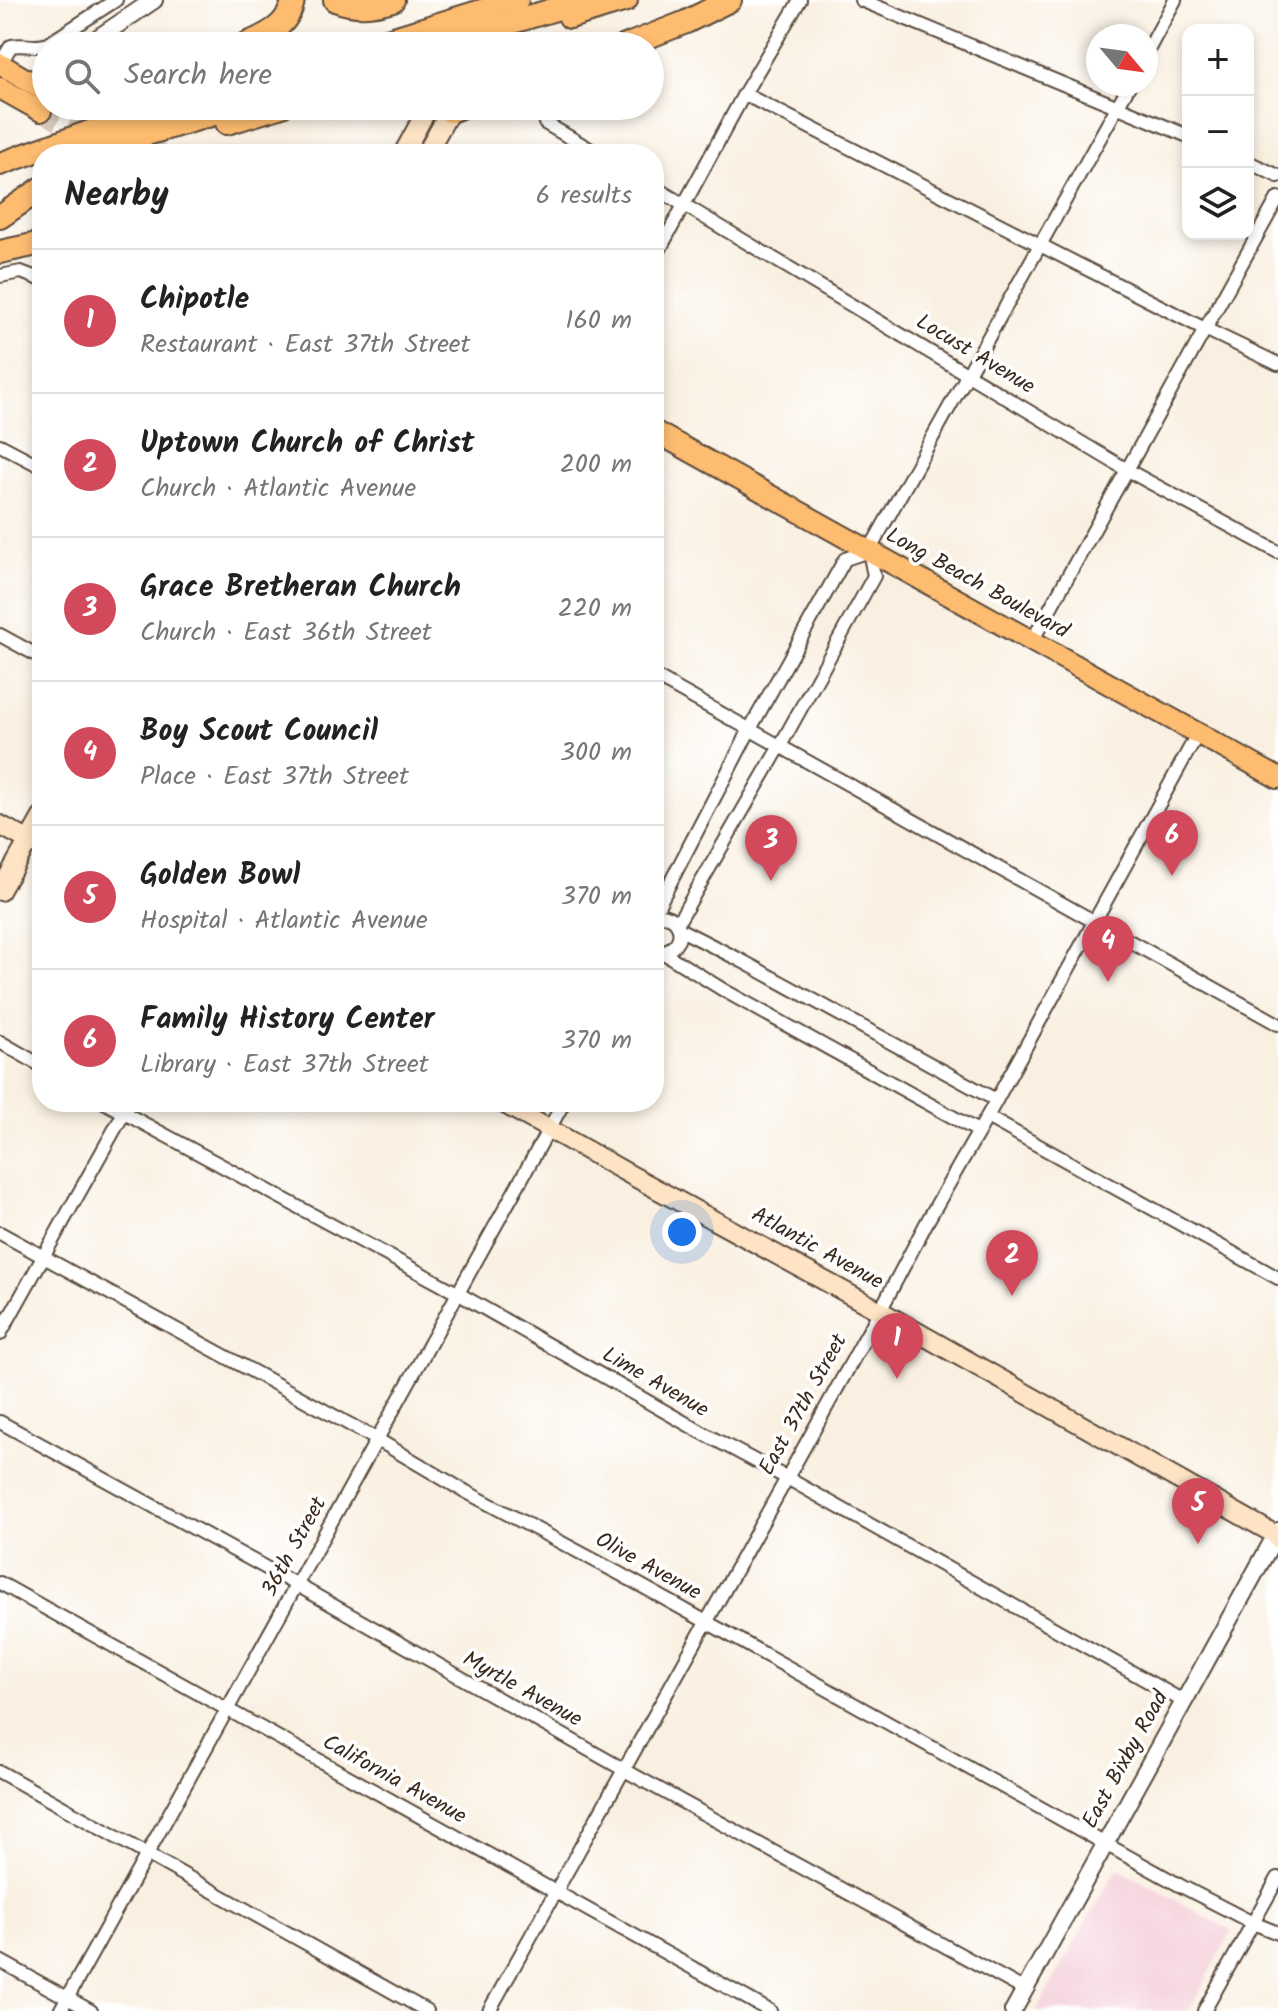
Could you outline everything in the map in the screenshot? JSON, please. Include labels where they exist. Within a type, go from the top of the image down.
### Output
[{"type":"highway","points":[[335,0],[350,6],[366,6],[393,0]]},
{"type":"highway","points":[[413,32],[517,0]]},
{"type":"highway","points":[[457,32],[561,0]]},
{"type":"highway","points":[[480,32],[585,0]]},
{"type":"highway","points":[[522,32],[626,0]]},
{"type":"highway","points":[[661,32],[730,0]]},
{"type":"highway","points":[[271,32],[282,24],[291,4]]},
{"type":"highway","points":[[95,130],[108,120]]},
{"type":"highway","points":[[56,144],[127,120]]},
{"type":"highway","points":[[93,144],[169,120]]},
{"type":"highway","points":[[113,144],[194,120]]},
{"type":"highway","points":[[159,144],[237,120]]},
{"type":"highway","points":[[0,164],[32,153]]},
{"type":"highway","points":[[0,176],[32,164]]},
{"type":"highway","points":[[0,198],[32,186]]},
{"type":"highway","points":[[0,217],[32,195]]},
{"type":"highway","points":[[0,252],[32,245]]},
{"type":"main road","points":[[0,64],[32,78]]},
{"type":"main road","points":[[7,92],[32,106]]},
{"type":"main road","points":[[413,144],[436,120]]},
{"type":"main road","points":[[431,144],[443,120]]},
{"type":"main road","name":"Long Beach Boulevard","points":[[664,437],[1278,778]]},
{"type":"main road","points":[[0,825],[32,843]]},
{"type":"main road","points":[[0,891],[32,849]]},
{"type":"main road","name":"Atlantic Avenue","points":[[519,1112],[1278,1535]]},
{"type":"street","points":[[67,32],[116,0]]},
{"type":"street","points":[[107,32],[154,0]]},
{"type":"street","points":[[664,242],[744,94],[800,0]]},
{"type":"street","points":[[861,0],[1182,134]]},
{"type":"street","points":[[1158,32],[1175,0]]},
{"type":"street","points":[[0,64],[11,46],[32,46]]},
{"type":"street","points":[[7,92],[32,86]]},
{"type":"street","points":[[744,94],[1278,364]]},
{"type":"street","points":[[664,950],[674,947],[680,936],[678,926],[874,576],[869,551],[1123,96]]},
{"type":"street","points":[[545,123],[581,144]]},
{"type":"street","points":[[1254,165],[1278,176]]},
{"type":"street","name":"Locust Avenue","points":[[664,193],[1127,470],[1278,552]]},
{"type":"street","points":[[1032,641],[1278,198]]},
{"type":"street","points":[[0,276],[21,272],[32,276]]},
{"type":"street","points":[[0,445],[32,462]]},
{"type":"street","points":[[664,896],[750,729],[845,559],[869,551]]},
{"type":"street","points":[[0,635],[32,653]]},
{"type":"street","points":[[664,682],[1278,1024]]},
{"type":"street","name":"East 37th Street","points":[[489,2011],[1198,733]]},
{"type":"street","points":[[664,914],[678,926],[996,1100]]},
{"type":"street","points":[[664,955],[978,1131]]},
{"type":"street","points":[[0,1042],[32,1060]]},
{"type":"street","points":[[0,1334],[125,1112]]},
{"type":"street","name":"Lime Avenue","points":[[134,1112],[1183,1701]]},
{"type":"street","name":"36th Street","points":[[60,2011],[558,1112]]},
{"type":"street","points":[[987,1117],[1278,1278]]},
{"type":"street","name":"Olive Avenue","points":[[0,1233],[1181,1886],[1278,1933]]},
{"type":"street","name":"Myrtle Avenue","points":[[0,1422],[1025,1990]]},
{"type":"street","name":"East Bixby Road","points":[[1013,2011],[1278,1535]]},
{"type":"street","name":"California Avenue","points":[[0,1583],[770,2011]]},
{"type":"street","points":[[0,1772],[427,2011]]},
{"type":"street","points":[[1204,2011],[1278,1878]]},
{"type":"street","points":[[0,1961],[91,2011]]},
{"type":"shaded area","points":[[1116,1870],[1232,1931],[1189,2011],[1036,2011]]},
{"type":"tunnel","points":[[57,120],[93,140]]},
{"type":"tunnel","points":[[99,120],[143,144]]},
{"type":"place","name":"Family History Center","points":[[1172,876]]},
{"type":"place","name":"Grace Bretheran Church","points":[[771,881]]},
{"type":"place","name":"Boy Scout Council","points":[[1108,982]]},
{"type":"place","name":"Uptown Church of Christ","points":[[1012,1296]]},
{"type":"place","name":"Chipotle","points":[[897,1379]]},
{"type":"place","name":"Golden Bowl","points":[[1198,1544]]}]
